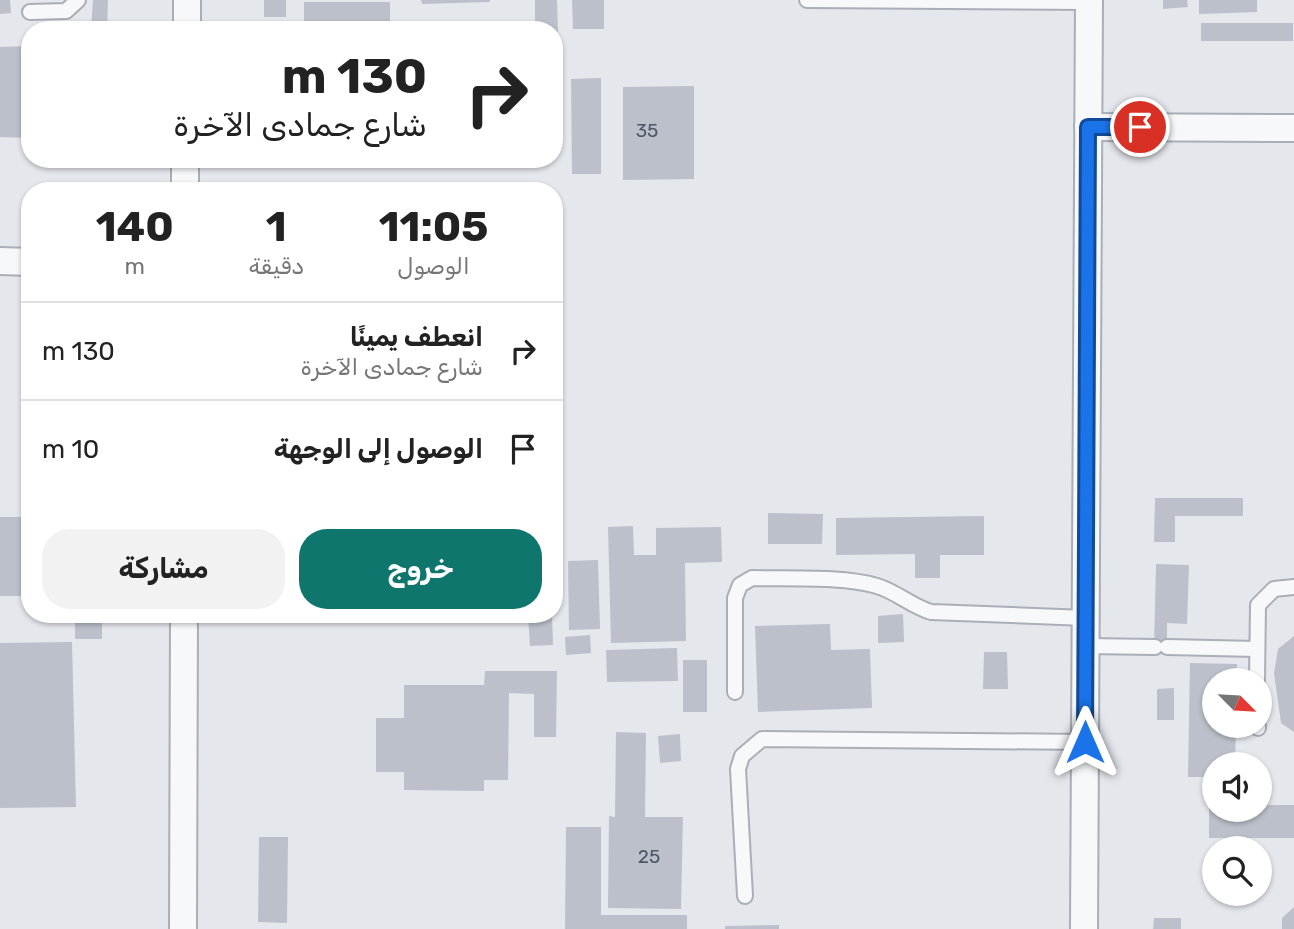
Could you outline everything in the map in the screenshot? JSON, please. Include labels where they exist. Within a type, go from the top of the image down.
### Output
[{"type":"street","points":[[187,0],[187,21]]},
{"type":"street","points":[[1084,929],[1089,1]]},
{"type":"street","points":[[1088,127],[1294,128]]},
{"type":"street","points":[[0,261],[21,262]]},
{"type":"street","points":[[183,929],[184,623]]},
{"type":"lane","points":[[30,12],[66,11],[78,0]]},
{"type":"lane","points":[[807,0],[1089,1]]},
{"type":"lane","points":[[735,692],[735,598],[740,585],[752,578],[864,583],[889,590],[909,604],[931,612],[1086,618]]},
{"type":"lane","points":[[1257,668],[1257,613],[1262,599],[1274,589],[1294,587]]},
{"type":"lane","points":[[1086,646],[1257,649]]},
{"type":"lane","points":[[745,896],[738,769],[742,756],[762,738],[1085,742]]},
{"type":"building","points":[[0,0],[10,0],[11,13],[0,14]]},
{"type":"building","points":[[93,0],[108,0],[107,21],[92,21]]},
{"type":"building","points":[[264,0],[286,0],[286,17],[264,17]]},
{"type":"building","points":[[421,0],[490,0],[490,2],[422,4]]},
{"type":"building","points":[[535,0],[557,0],[558,21],[535,21]]},
{"type":"building","points":[[572,0],[604,0],[604,29],[573,29]]},
{"type":"building","points":[[1163,0],[1187,0],[1188,7],[1163,9]]},
{"type":"building","points":[[1199,0],[1257,0],[1257,12],[1199,14]]},
{"type":"building","points":[[304,2],[390,2],[390,21],[304,21]]},
{"type":"building","points":[[1201,23],[1293,23],[1293,41],[1201,41]]},
{"type":"building","points":[[21,46],[21,138],[0,137],[0,47]]},
{"type":"building","points":[[601,78],[601,174],[572,174],[571,79]]},
{"type":"building","points":[[694,86],[694,179],[623,180],[623,87]]},
{"type":"building","points":[[1155,498],[1243,498],[1243,516],[1175,516],[1175,542],[1154,542]]},
{"type":"building","points":[[768,513],[823,514],[822,544],[768,544]]},
{"type":"building","points":[[984,516],[984,555],[940,555],[940,578],[915,578],[915,554],[836,555],[836,518]]},
{"type":"building","points":[[0,517],[21,517],[21,596],[0,596]]},
{"type":"building","points":[[633,526],[634,555],[656,555],[656,528],[721,527],[722,562],[685,563],[686,641],[611,643],[608,527]]},
{"type":"building","points":[[598,560],[600,629],[569,630],[568,561]]},
{"type":"building","points":[[1156,564],[1189,565],[1187,624],[1167,623],[1167,651],[1154,650]]},
{"type":"building","points":[[903,614],[904,642],[878,643],[878,616]]},
{"type":"building","points":[[75,623],[102,623],[102,639],[75,639]]},
{"type":"building","points":[[529,623],[552,623],[553,645],[530,646]]},
{"type":"building","points":[[830,624],[831,650],[870,649],[872,708],[758,712],[755,626]]},
{"type":"building","points":[[590,635],[591,653],[566,655],[565,637]]},
{"type":"building","points":[[1294,636],[1294,732],[1281,723],[1274,673],[1278,649]]},
{"type":"building","points":[[72,642],[76,807],[0,808],[0,643]]},
{"type":"building","points":[[677,648],[678,681],[607,682],[606,650]]},
{"type":"building","points":[[984,652],[1007,652],[1008,689],[983,689]]},
{"type":"building","points":[[683,660],[707,660],[707,712],[683,712]]},
{"type":"building","points":[[1190,663],[1237,664],[1237,668],[1202,668],[1202,738],[1236,738],[1235,752],[1202,752],[1202,777],[1188,777]]},
{"type":"building","points":[[485,671],[557,671],[556,737],[534,737],[534,694],[509,693],[508,780],[484,780],[484,791],[404,790],[404,772],[376,772],[376,718],[404,718],[404,685],[484,685]]},
{"type":"building","points":[[1174,688],[1174,720],[1157,720],[1157,689]]},
{"type":"building","points":[[616,732],[646,733],[645,817],[683,817],[681,909],[608,908],[609,816],[615,817]]},
{"type":"building","points":[[680,734],[681,761],[660,763],[658,736]]},
{"type":"building","points":[[1272,805],[1294,805],[1294,838],[1209,836],[1209,822],[1272,822]]},
{"type":"building","points":[[566,827],[601,827],[601,915],[687,915],[687,929],[565,929]]},
{"type":"building","points":[[259,837],[288,837],[287,923],[258,922]]},
{"type":"building","points":[[1294,907],[1294,929],[1282,929],[1282,918]]},
{"type":"building","points":[[1154,918],[1181,918],[1181,929],[1153,929]]},
{"type":"building","points":[[779,925],[779,929],[725,929],[725,926]]},
{"type":"route","points":[[1085,742],[1088,127],[1140,127]]}]
